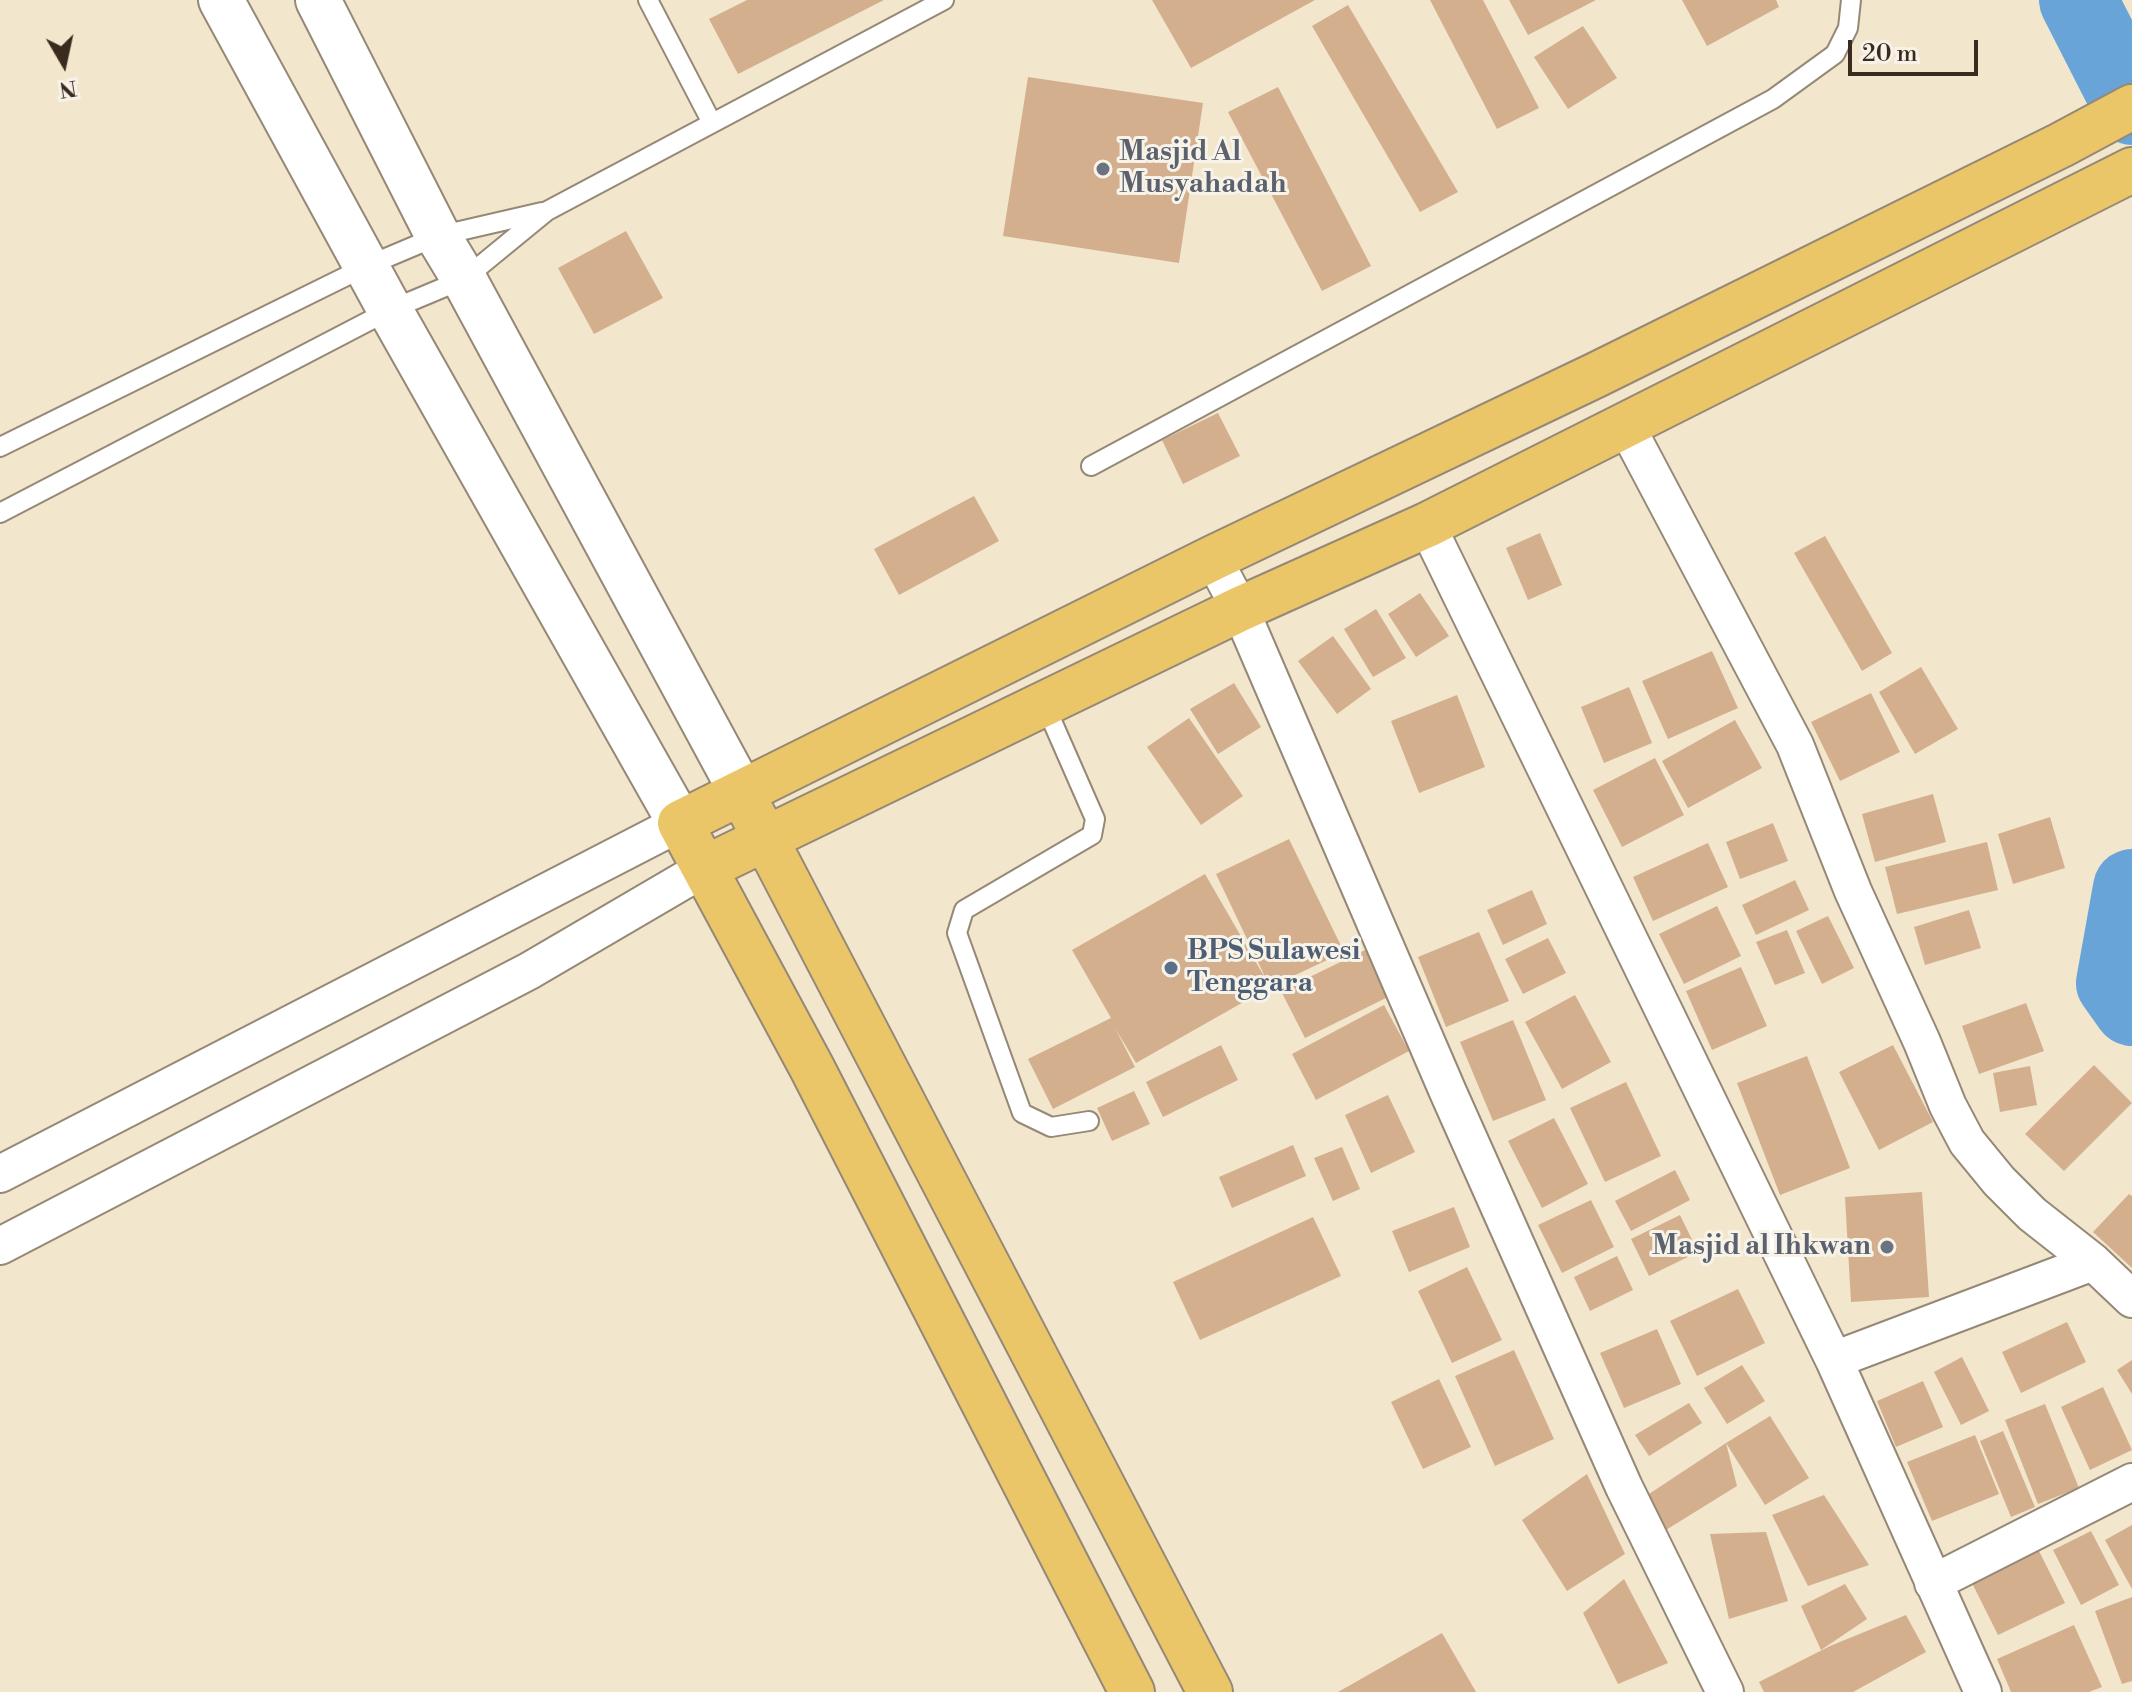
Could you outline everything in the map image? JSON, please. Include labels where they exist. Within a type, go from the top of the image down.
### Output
[{"type":"highway","points":[[1132,1692],[812,1068],[680,823],[1213,558],[1596,375],[2132,107]]},
{"type":"highway","points":[[705,868],[1240,609],[1427,525],[2132,170]]},
{"type":"highway","points":[[742,793],[1210,1692]]},
{"type":"street","points":[[0,1174],[680,823],[390,310],[221,0]]},
{"type":"street","points":[[318,0],[438,236],[742,793]]},
{"type":"street","points":[[1625,424],[1795,745],[1853,891],[1948,1106],[1967,1142],[2032,1214],[2093,1262],[2132,1299]]},
{"type":"street","points":[[1427,525],[1834,1360],[1983,1692]]},
{"type":"street","points":[[1213,558],[1240,609],[1441,1077],[1624,1487],[1725,1692]]},
{"type":"street","points":[[0,1246],[529,971],[705,868]]},
{"type":"street","points":[[1834,1360],[2093,1262]]},
{"type":"street","points":[[1933,1583],[2132,1482]]},
{"type":"lane","points":[[0,513],[390,310],[464,279],[547,211],[944,0]]},
{"type":"lane","points":[[1091,466],[1773,99],[1835,54],[1848,28],[1851,0]]},
{"type":"lane","points":[[651,1],[712,123]]},
{"type":"lane","points":[[0,447],[367,266],[438,236],[547,211]]},
{"type":"lane","points":[[1045,705],[1095,819],[1092,835],[964,910],[957,933],[1022,1113],[1051,1127],[1089,1121]]},
{"type":"building","points":[[747,0],[884,0],[738,74],[709,19]]},
{"type":"building","points":[[1152,0],[1315,0],[1191,68]]},
{"type":"building","points":[[1430,0],[1483,0],[1539,108],[1497,129]]},
{"type":"building","points":[[1509,0],[1596,0],[1528,35]]},
{"type":"building","points":[[1682,0],[1776,0],[1779,7],[1707,46]]},
{"type":"building","points":[[1348,5],[1458,192],[1420,212],[1312,26]]},
{"type":"building","points":[[1583,26],[1617,78],[1568,109],[1534,57]]},
{"type":"building","name":"Masjid Al Musyahadah","points":[[1028,77],[1203,103],[1179,263],[1003,236]]},
{"type":"building","points":[[1278,87],[1371,266],[1322,291],[1228,112]]},
{"type":"building","points":[[626,231],[663,298],[594,334],[558,268]]},
{"type":"building","points":[[1218,413],[1240,456],[1183,484],[1162,440]]},
{"type":"building","points":[[974,496],[999,541],[899,595],[874,549]]},
{"type":"building","points":[[1540,533],[1562,585],[1528,600],[1506,548]]},
{"type":"building","points":[[1825,536],[1892,653],[1862,671],[1794,553]]},
{"type":"building","points":[[1420,593],[1449,636],[1416,657],[1388,614]]},
{"type":"building","points":[[1376,609],[1406,658],[1373,677],[1344,629]]},
{"type":"building","points":[[1333,636],[1371,689],[1337,714],[1298,661]]},
{"type":"building","points":[[1712,651],[1738,708],[1668,739],[1642,681]]},
{"type":"building","points":[[1921,667],[1958,729],[1915,754],[1879,692]]},
{"type":"building","points":[[1234,683],[1261,727],[1218,754],[1190,709]]},
{"type":"building","points":[[1629,687],[1652,743],[1604,763],[1581,707]]},
{"type":"building","points":[[1871,693],[1900,752],[1840,781],[1811,722]]},
{"type":"building","points":[[1457,695],[1485,767],[1419,793],[1391,721]]},
{"type":"building","points":[[1189,718],[1243,796],[1201,825],[1147,747]]},
{"type":"building","points":[[1735,720],[1762,768],[1688,808],[1662,761]]},
{"type":"building","points":[[1655,758],[1684,815],[1622,847],[1593,790]]},
{"type":"building","points":[[1933,794],[1946,842],[1875,862],[1862,814]]},
{"type":"building","points":[[2050,817],[2065,868],[2013,884],[1998,834]]},
{"type":"building","points":[[1773,823],[1788,861],[1740,879],[1726,842]]},
{"type":"building","points":[[1289,839],[1344,952],[1270,987],[1136,1063],[1115,1028],[1135,1067],[1053,1109],[1028,1059],[1111,1018],[1072,950],[1205,874],[1268,983],[1216,874]]},
{"type":"building","points":[[1987,842],[1998,890],[1897,914],[1885,867]]},
{"type":"building","points":[[1708,843],[1728,887],[1653,921],[1633,877]]},
{"type":"building","points":[[1795,880],[1809,910],[1756,935],[1742,905]]},
{"type":"building","points":[[1532,890],[1547,924],[1503,945],[1487,910]]},
{"type":"building","points":[[1717,906],[1741,956],[1684,984],[1659,934]]},
{"type":"building","points":[[1969,910],[1981,948],[1925,965],[1914,927]]},
{"type":"building","points":[[1828,916],[1854,968],[1822,984],[1796,931]]},
{"type":"building","points":[[1787,930],[1805,973],[1775,985],[1756,942]]},
{"type":"building","points":[[1479,932],[1509,1001],[1446,1027],[1418,957]]},
{"type":"building","points":[[1548,938],[1566,973],[1523,994],[1505,959]]},
{"type":"building","points":[[1367,949],[1390,996],[1305,1038],[1281,991]]},
{"type":"building","points":[[1741,967],[1767,1026],[1712,1050],[1686,991]]},
{"type":"building","points":[[1575,995],[1611,1062],[1562,1089],[1525,1022]]},
{"type":"building","points":[[2026,1003],[2044,1051],[1979,1074],[1962,1026]]},
{"type":"building","points":[[1384,1005],[1409,1051],[1316,1100],[1292,1054]]},
{"type":"building","points":[[1513,1020],[1546,1100],[1493,1121],[1460,1042]]},
{"type":"building","points":[[1221,1045],[1238,1080],[1163,1117],[1146,1082]]},
{"type":"building","points":[[1893,1045],[1933,1122],[1879,1150],[1839,1072]]},
{"type":"building","points":[[1807,1056],[1850,1168],[1780,1195],[1737,1083]]},
{"type":"building","points":[[2094,1065],[2132,1103],[2064,1171],[2025,1134]]},
{"type":"building","points":[[2030,1066],[2037,1105],[2000,1112],[1993,1073]]},
{"type":"building","points":[[1626,1082],[1661,1156],[1605,1182],[1570,1108]]},
{"type":"building","points":[[1134,1091],[1150,1124],[1112,1141],[1097,1108]]},
{"type":"building","points":[[1388,1095],[1415,1152],[1371,1173],[1345,1115]]},
{"type":"building","points":[[1554,1118],[1588,1184],[1542,1208],[1508,1141]]},
{"type":"building","points":[[1293,1145],[1306,1176],[1232,1208],[1219,1177]]},
{"type":"building","points":[[1342,1147],[1360,1189],[1333,1201],[1314,1158]]},
{"type":"building","points":[[1675,1170],[1690,1200],[1631,1231],[1615,1201]]},
{"type":"building","name":"Masjid al Ihkwan","points":[[1922,1192],[1929,1297],[1851,1302],[1845,1197]]},
{"type":"building","points":[[2129,1194],[2132,1196],[2132,1268],[2093,1232]]},
{"type":"building","points":[[1591,1200],[1614,1247],[1562,1273],[1538,1225]]},
{"type":"building","points":[[1454,1207],[1470,1247],[1409,1272],[1392,1231]]},
{"type":"building","points":[[1680,1215],[1698,1252],[1649,1276],[1631,1239]]},
{"type":"building","points":[[1313,1217],[1341,1276],[1200,1340],[1173,1282]]},
{"type":"building","points":[[1617,1256],[1633,1290],[1590,1311],[1574,1277]]},
{"type":"building","points":[[1467,1267],[1502,1340],[1452,1363],[1418,1291]]},
{"type":"building","points":[[1738,1289],[1765,1343],[1697,1376],[1670,1321]]},
{"type":"building","points":[[2067,1322],[2086,1362],[2021,1393],[2002,1352]]},
{"type":"building","points":[[1657,1329],[1681,1384],[1624,1408],[1600,1353]]},
{"type":"building","points":[[1514,1350],[1554,1439],[1495,1466],[1455,1376]]},
{"type":"building","points":[[1962,1357],[1989,1411],[1961,1425],[1934,1372]]},
{"type":"building","points":[[2132,1360],[2132,1394],[2117,1370]]},
{"type":"building","points":[[1742,1365],[1765,1401],[1727,1424],[1704,1388]]},
{"type":"building","points":[[1439,1379],[1471,1447],[1423,1469],[1391,1402]]},
{"type":"building","points":[[1923,1381],[1943,1427],[1896,1447],[1877,1401]]},
{"type":"building","points":[[2103,1387],[2132,1450],[2090,1470],[2061,1407]]},
{"type":"building","points":[[1689,1403],[1702,1423],[1649,1456],[1635,1435]]},
{"type":"building","points":[[2045,1404],[2079,1488],[2038,1504],[2005,1420]]},
{"type":"building","points":[[1770,1416],[1809,1478],[1765,1505],[1726,1443]]},
{"type":"building","points":[[2003,1431],[2035,1507],[2011,1517],[1980,1441]]},
{"type":"building","points":[[1975,1435],[1999,1494],[1932,1521],[1907,1462]]},
{"type":"building","points":[[1726,1443],[1737,1486],[1661,1533],[1649,1494]]},
{"type":"building","points":[[1587,1474],[1625,1554],[1567,1591],[1522,1520]]},
{"type":"building","points":[[1824,1495],[1869,1565],[1808,1586],[1772,1515]]},
{"type":"building","points":[[2132,1525],[2132,1589],[2105,1540]]},
{"type":"building","points":[[2091,1531],[2119,1585],[2081,1605],[2053,1550]]},
{"type":"building","points":[[1766,1532],[1788,1601],[1729,1619],[1710,1534]]},
{"type":"building","points":[[2036,1545],[2065,1603],[1998,1635],[1969,1577]]},
{"type":"building","points":[[1624,1579],[1668,1663],[1618,1684],[1583,1613]]},
{"type":"building","points":[[1845,1584],[1867,1619],[1821,1650],[1801,1606]]},
{"type":"building","points":[[2132,1597],[2132,1681],[2122,1684],[2095,1611]]},
{"type":"building","points":[[1906,1615],[1926,1652],[1853,1692],[1764,1692],[1759,1682],[1830,1646]]},
{"type":"building","points":[[2074,1625],[2102,1687],[2089,1692],[2011,1692],[1997,1659]]},
{"type":"building","points":[[1442,1633],[1476,1692],[1338,1692]]},
{"type":"waterway","points":[[2078,0],[2132,106]]},
{"type":"waterway","points":[[2132,888],[2115,983],[2132,1007]]},
{"type":"place","name":"Masjid Al Musyahadah","points":[[1103,169]]},
{"type":"place","name":"BPS Sulawesi Tenggara","points":[[1171,968]]},
{"type":"place","name":"Masjid al Ihkwan","points":[[1887,1247]]}]
